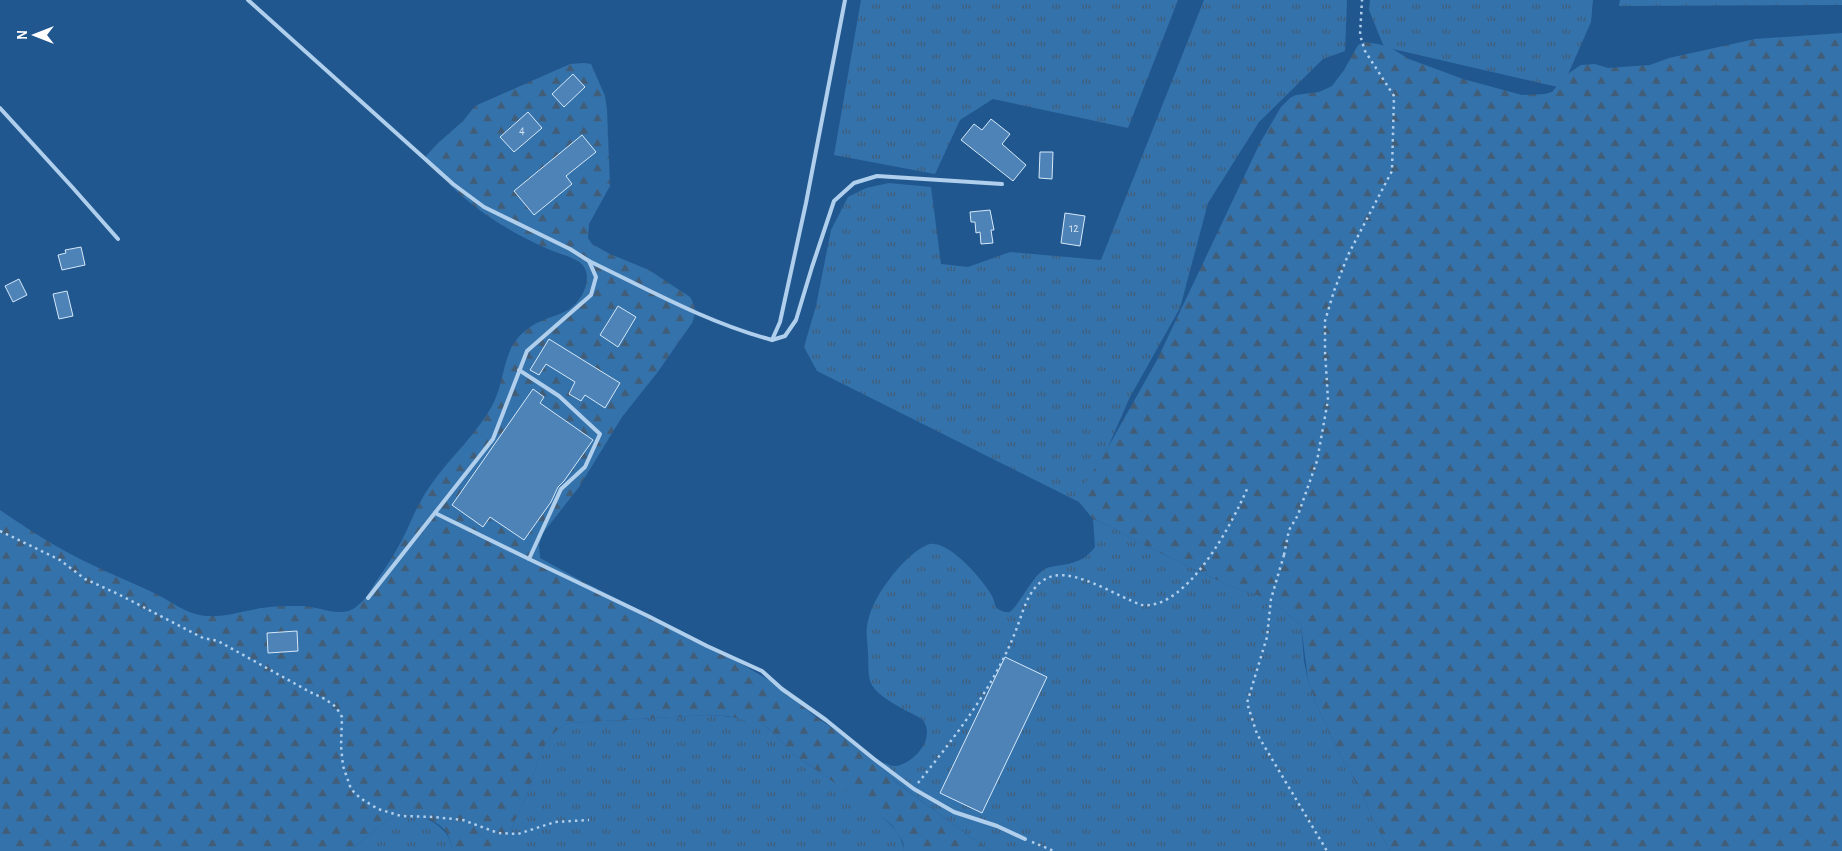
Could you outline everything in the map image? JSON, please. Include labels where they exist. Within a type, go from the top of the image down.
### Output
[{"type":"lane","points":[[248,0],[453,184],[484,207],[570,249],[589,261],[697,313],[740,332],[772,340],[785,336],[796,320],[834,201],[854,183],[877,176],[1002,184]]},
{"type":"lane","points":[[772,340],[780,322],[786,295],[845,0]]},
{"type":"lane","points":[[0,108],[118,239]]},
{"type":"lane","points":[[368,598],[493,438],[527,351],[591,295],[596,277],[589,261]]},
{"type":"lane","points":[[519,370],[559,396],[600,434],[585,467],[561,489],[529,559]]},
{"type":"lane","points":[[435,513],[762,671],[914,788],[954,812],[996,826],[1025,839]]},
{"type":"path","points":[[1327,851],[1257,734],[1248,703],[1267,637],[1271,599],[1289,530],[1298,515],[1317,461],[1328,400],[1325,321],[1348,255],[1392,171],[1394,96],[1365,51],[1360,35],[1362,0]]},
{"type":"path","points":[[914,788],[957,735],[979,701],[1012,640],[1028,598],[1039,583],[1049,577],[1064,575],[1083,580],[1142,605],[1149,606],[1165,602],[1184,586],[1220,542],[1247,489]]},
{"type":"path","points":[[0,531],[60,560],[85,578],[203,638],[218,641],[240,652],[336,706],[342,717],[341,746],[343,766],[351,789],[360,798],[378,808],[401,816],[434,816],[463,820],[498,833],[518,834],[555,822],[588,820]]},
{"type":"path","points":[[1025,839],[1054,851]]},
{"type":"green space","points":[[861,0],[1178,0],[1128,128],[993,99],[960,120],[935,174],[834,155]]},
{"type":"green space","points":[[1204,0],[1347,0],[1345,51],[1323,59],[1259,122],[1208,203],[1180,308],[1130,397],[1083,504],[817,371],[804,347],[816,306],[831,230],[848,197],[866,188],[889,183],[931,187],[941,264],[968,267],[1010,252],[1101,260]]},
{"type":"green space","points":[[1370,0],[1593,0],[1591,22],[1562,88],[1384,47],[1369,10]]},
{"type":"green space","points":[[1620,0],[1842,0],[1842,5],[1619,6]]},
{"type":"green space","points":[[1842,33],[1842,851],[1390,851],[1371,816],[1362,793],[1337,749],[1317,705],[1308,680],[1301,625],[1273,602],[1258,595],[1242,591],[1200,572],[1093,519],[1079,502],[1081,489],[1102,458],[1157,360],[1260,143],[1281,107],[1290,98],[1296,95],[1319,92],[1332,86],[1344,70],[1358,45],[1364,42],[1391,48],[1409,59],[1463,79],[1522,95],[1552,92],[1569,73],[1581,65],[1595,64],[1608,68],[1650,65],[1669,58],[1755,39]]},
{"type":"green space","points":[[570,64],[591,64],[605,96],[610,186],[589,224],[588,238],[592,244],[610,254],[649,270],[690,297],[695,313],[692,323],[657,373],[622,417],[579,487],[543,533],[539,545],[540,558],[713,647],[779,686],[812,714],[881,762],[889,777],[894,781],[990,851],[904,851],[903,842],[892,825],[791,752],[768,728],[761,724],[728,716],[706,715],[568,723],[550,737],[544,746],[527,795],[511,830],[510,851],[452,851],[446,831],[438,824],[419,817],[409,816],[388,820],[349,851],[0,851],[0,510],[68,553],[156,594],[180,608],[200,615],[219,616],[264,608],[290,606],[344,612],[356,607],[367,596],[393,557],[419,504],[438,475],[476,430],[492,406],[509,353],[516,340],[535,324],[572,307],[583,293],[587,282],[586,271],[580,262],[533,242],[492,219],[432,169],[428,164],[426,156],[463,121],[475,106]]},
{"type":"green space","points":[[1093,519],[1200,572],[1242,591],[1258,595],[1273,602],[1301,625],[1304,661],[1308,680],[1317,705],[1337,749],[1362,793],[1371,816],[1390,851],[990,851],[889,777],[881,762],[895,766],[907,762],[919,752],[927,733],[922,719],[881,695],[872,685],[869,678],[867,625],[876,600],[891,577],[918,550],[927,545],[935,544],[954,553],[964,562],[988,589],[993,597],[995,606],[1004,612],[1009,612],[1016,606],[1034,580],[1044,570],[1049,567],[1078,561],[1091,552],[1095,547]]},
{"type":"green space","points":[[706,715],[728,716],[763,725],[794,754],[879,814],[900,837],[904,851],[510,851],[511,830],[527,795],[544,746],[550,737],[568,723]]},
{"type":"green space","points":[[420,816],[432,821],[442,829],[449,839],[452,851],[349,851],[388,820],[395,817]]},
{"type":"building","points":[[573,74],[585,87],[564,107],[552,94]]},
{"type":"building","points":[[528,112],[542,128],[514,152],[500,137]]},
{"type":"building","points":[[991,119],[1010,134],[1002,144],[1026,165],[1013,181],[961,140],[974,124],[982,130]]},
{"type":"building","points":[[582,135],[596,152],[566,176],[572,184],[534,215],[514,191]]},
{"type":"building","points":[[1040,152],[1053,152],[1052,179],[1039,178]]},
{"type":"building","points":[[990,210],[994,230],[991,230],[993,243],[981,244],[980,232],[976,233],[975,222],[971,222],[970,212]]},
{"type":"building","points":[[1065,213],[1085,216],[1080,246],[1061,243]]},
{"type":"building","points":[[81,247],[85,265],[62,270],[58,255],[66,253],[65,250]]},
{"type":"building","points":[[19,279],[27,295],[13,302],[5,286]]},
{"type":"building","points":[[67,291],[73,316],[59,319],[53,294]]},
{"type":"building","points":[[618,306],[636,317],[618,347],[600,335]]},
{"type":"building","points":[[549,339],[620,383],[605,408],[585,395],[581,401],[569,394],[575,382],[546,364],[539,375],[530,370]]},
{"type":"building","points":[[533,389],[544,397],[540,403],[593,440],[558,487],[551,502],[524,540],[490,517],[483,527],[452,505]]},
{"type":"building","points":[[297,631],[298,651],[268,653],[267,633]]},
{"type":"building","points":[[1005,657],[1047,677],[982,813],[940,793]]}]
